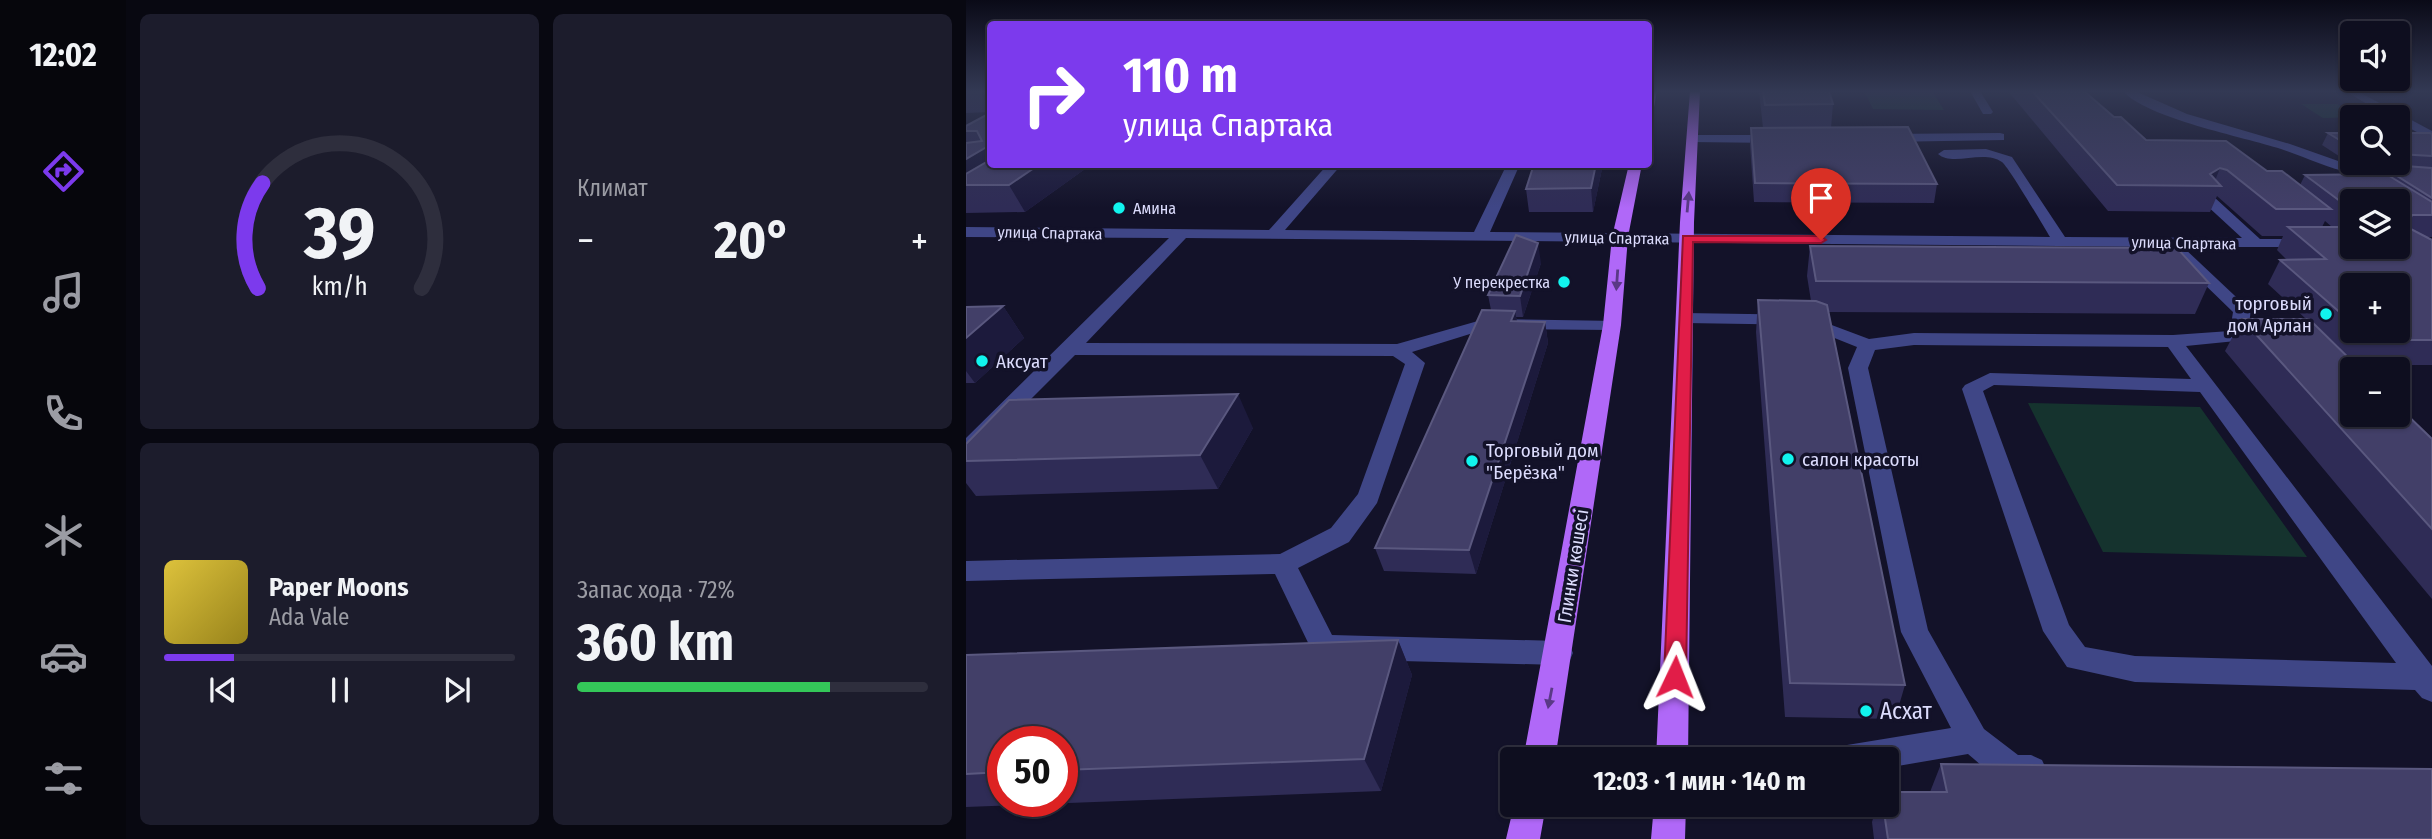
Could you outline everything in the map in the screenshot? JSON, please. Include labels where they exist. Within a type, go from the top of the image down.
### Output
[{"type":"main road","points":[[1672,747],[1687,239],[1693,130]]},
{"type":"main road","name":"Глинки көшесі","points":[[1541,747],[1612,326],[1620,237],[1635,168]]},
{"type":"main road","points":[[1524,839],[1528,817]]},
{"type":"main road","points":[[1668,839],[1669,817]]},
{"type":"street","points":[[2201,130],[2216,143]]},
{"type":"street","points":[[2231,130],[2286,146],[2323,162],[2382,175],[2432,175]]},
{"type":"street","points":[[1875,138],[2000,137]]},
{"type":"street","points":[[1693,139],[1791,138]]},
{"type":"street","points":[[1944,154],[1986,153],[2007,160],[2061,242]]},
{"type":"street","points":[[1273,235],[1332,168]]},
{"type":"street","points":[[1480,236],[1512,168]]},
{"type":"street","points":[[2209,200],[2257,244]]},
{"type":"street","points":[[2319,227],[2340,240]]},
{"type":"street","name":"улица Спартака","points":[[969,235],[1480,236],[2340,244]]},
{"type":"street","points":[[966,451],[1181,235]]},
{"type":"street","points":[[1685,318],[1805,320],[1867,345],[1914,339],[2173,341],[2239,336],[2242,311],[2169,243]]},
{"type":"street","points":[[1070,349],[1398,349],[1485,324],[1612,326]]},
{"type":"street","points":[[2173,341],[2427,683]]},
{"type":"street","points":[[1867,345],[1858,368],[1915,632],[1973,739],[2013,771],[2055,771]]},
{"type":"street","points":[[966,570],[1283,564],[1340,535],[1368,497],[1415,363],[1398,349]]},
{"type":"street","points":[[2206,386],[1990,379],[1972,389],[2057,631],[2077,658],[2134,669],[2427,683]]},
{"type":"street","points":[[1283,564],[1324,647],[1559,653]]},
{"type":"street","points":[[1899,751],[1973,739]]},
{"type":"green space","points":[[2028,403],[2200,407],[2307,557],[2103,552]]},
{"type":"building","points":[[987,130],[987,147],[966,159],[966,143],[982,141],[977,131],[966,131]]},
{"type":"building","points":[[1751,130],[1910,130],[1937,184],[1755,183]]},
{"type":"building","points":[[2067,130],[2135,130],[2146,140],[2226,141],[2267,171],[2282,171],[2331,209],[2276,209],[2227,170],[2220,168],[2210,174],[2221,186],[2117,185]]},
{"type":"building","points":[[2328,133],[2340,133],[2340,140]]},
{"type":"building","points":[[2410,133],[2432,134],[2432,156],[2410,155]]},
{"type":"building","points":[[987,162],[987,168],[1034,168],[1009,185],[966,185],[966,174]]},
{"type":"building","points":[[2410,166],[2432,168],[2432,198],[2395,175],[2410,175]]},
{"type":"building","points":[[1533,168],[1595,168],[1591,188],[1526,189]]},
{"type":"building","points":[[2305,175],[2388,175],[2432,202],[2432,215],[2412,215],[2410,220],[2410,189],[2340,189],[2340,201]]},
{"type":"building","points":[[2288,227],[2340,227],[2340,259],[2410,259],[2410,229],[2432,240],[2432,340],[2410,340],[2410,273],[2340,273],[2340,312],[2280,260],[2326,259]]},
{"type":"building","points":[[1516,235],[1538,243],[1520,296],[1488,295]]},
{"type":"building","points":[[1810,246],[2177,248],[2209,283],[1816,281]]},
{"type":"building","points":[[1758,300],[1816,301],[1827,305],[1905,685],[1790,683]]},
{"type":"building","points":[[1003,306],[966,338],[966,307]]},
{"type":"building","points":[[1482,310],[1515,311],[1511,321],[1545,322],[1469,550],[1375,548]]},
{"type":"building","points":[[2242,319],[2309,319],[2348,357],[2340,357],[2340,427],[2410,427],[2410,418],[2432,439],[2432,529]]},
{"type":"building","points":[[1238,394],[1200,455],[966,461],[966,444],[1009,400]]},
{"type":"building","points":[[1398,640],[1364,759],[1078,769],[1078,726],[987,726],[987,773],[966,774],[966,655]]},
{"type":"building","points":[[1941,764],[2432,769],[2432,839],[1888,839],[1885,817],[1899,817],[1899,792],[1947,792]]},
{"type":"place","name":"Амина","points":[[1119,208]]},
{"type":"place","name":"У перекрестка","points":[[1564,282]]},
{"type":"place","name":"торговый дом Арлан","points":[[2326,314]]},
{"type":"place","name":"Аксуат","points":[[982,361]]},
{"type":"place","name":"салон красоты","points":[[1788,459]]},
{"type":"place","name":"Торговый дом \"Берёзка\"","points":[[1472,461]]},
{"type":"place","name":"Асхат","points":[[1866,711]]},
{"type":"route","points":[[1675,677],[1687,239],[1821,240]]}]
